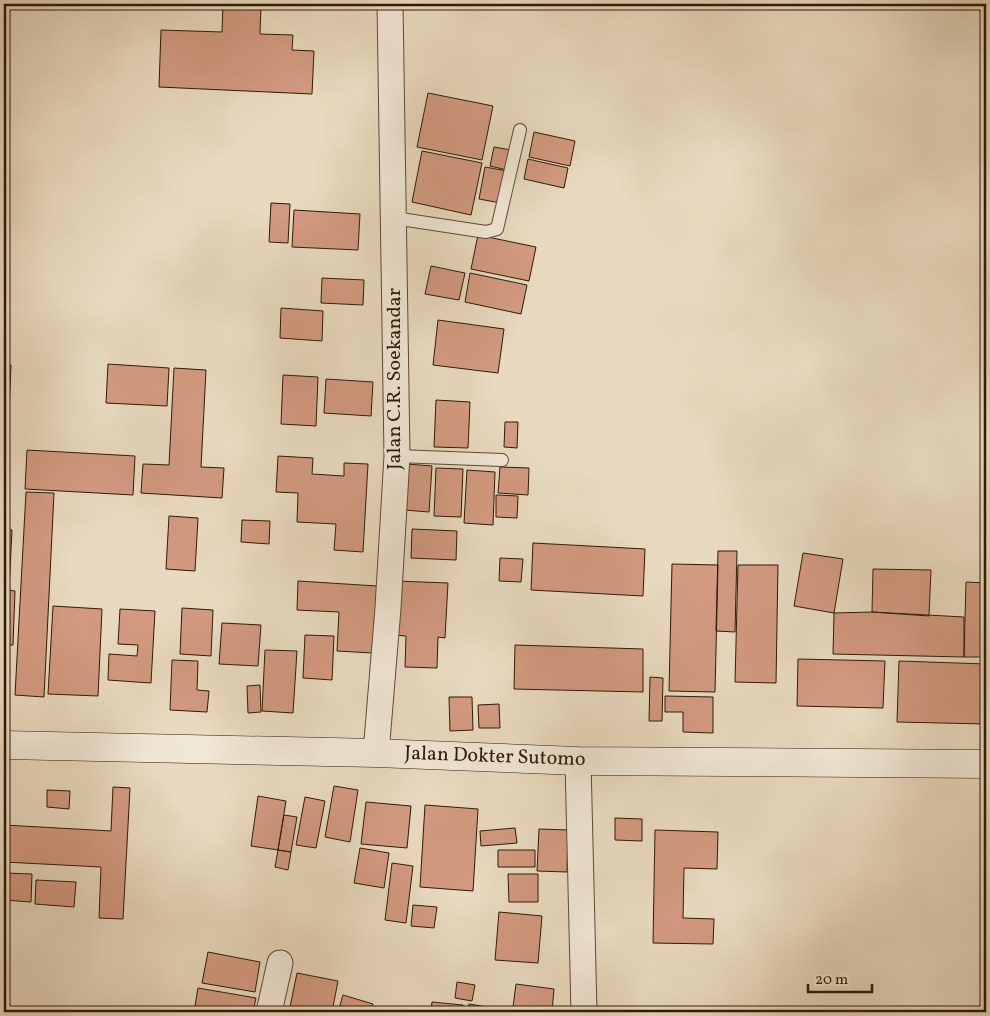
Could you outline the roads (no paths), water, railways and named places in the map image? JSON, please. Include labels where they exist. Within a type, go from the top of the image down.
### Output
[{"type":"main road","name":"Jalan Dokter Sutomo","points":[[4,745],[376,753],[578,761],[986,764]]},
{"type":"street","name":"Jalan C.R. Soekandar","points":[[376,753],[388,608],[397,456],[390,4]]},
{"type":"street","points":[[578,761],[584,1012]]},
{"type":"street","points":[[269,1012],[280,963]]},
{"type":"lane","points":[[394,218],[486,232],[497,229],[520,130]]},
{"type":"lane","points":[[397,456],[502,460]]}]
